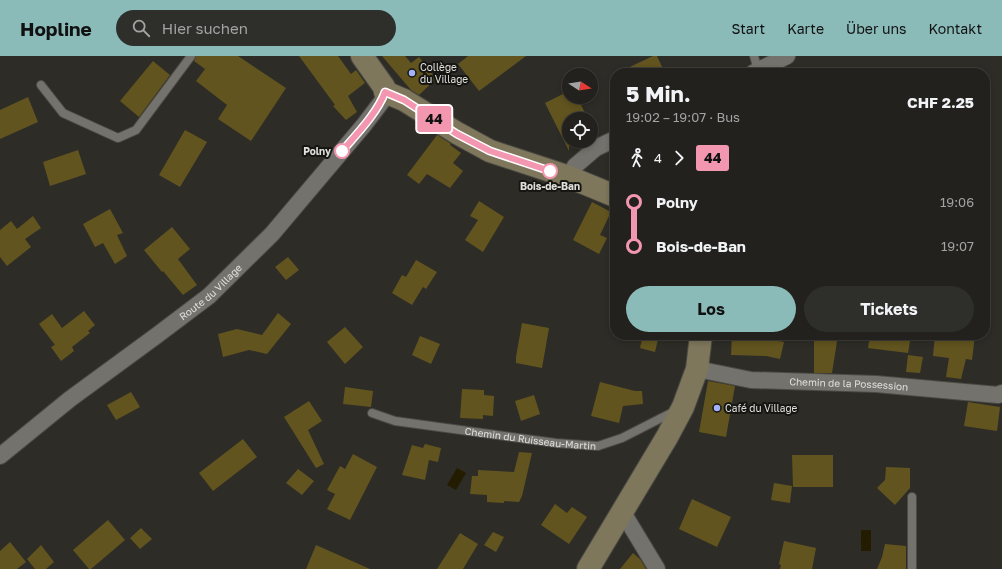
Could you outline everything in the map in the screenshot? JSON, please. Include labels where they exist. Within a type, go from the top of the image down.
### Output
[{"type":"street","points":[[362,56],[384,87],[385,92],[404,100],[457,134],[490,151],[569,177],[610,194]]},
{"type":"street","points":[[755,66],[787,56]]},
{"type":"street","name":"Route du Village","points":[[0,456],[70,399],[209,296],[272,234],[364,125],[383,100],[385,92]]},
{"type":"street","points":[[569,177],[575,166],[596,148],[610,141]]},
{"type":"street","points":[[588,569],[667,437],[682,407],[697,369],[700,340]]},
{"type":"street","name":"Chemin de la Possession","points":[[697,369],[751,380],[876,384],[998,395],[1002,393]]},
{"type":"street","points":[[622,511],[657,569]]},
{"type":"lane","points":[[41,85],[63,113],[118,138],[136,130],[191,56]]},
{"type":"lane","name":"Chemin du Ruisseau-Martin","points":[[372,413],[395,421],[556,443],[598,446],[622,438],[682,407]]},
{"type":"lane","points":[[912,497],[912,569]]},
{"type":"shaded area","points":[[457,468],[466,473],[456,490],[447,485]]},
{"type":"shaded area","points":[[861,530],[871,530],[871,551],[861,551]]},
{"type":"building","points":[[196,56],[238,56],[286,88],[251,141],[218,119],[227,105],[196,81],[205,69],[194,61]]},
{"type":"building","points":[[299,56],[338,56],[351,74],[356,70],[365,83],[348,96],[357,112],[346,120],[333,106],[335,105]]},
{"type":"building","points":[[382,56],[405,56],[411,63],[419,57],[436,79],[419,95],[411,90]]},
{"type":"building","points":[[468,56],[526,56],[479,91],[458,64]]},
{"type":"building","points":[[653,56],[657,56],[663,68],[628,68]]},
{"type":"building","points":[[153,61],[170,75],[139,117],[120,101]]},
{"type":"building","points":[[562,94],[562,104],[580,104],[584,112],[562,112],[562,137],[545,103]]},
{"type":"building","points":[[28,97],[38,122],[0,139],[0,110]]},
{"type":"building","points":[[185,130],[207,142],[180,187],[159,175]]},
{"type":"building","points":[[437,135],[461,153],[453,163],[463,171],[450,188],[427,174],[419,184],[407,175]]},
{"type":"building","points":[[78,150],[86,174],[50,186],[43,162]]},
{"type":"building","points":[[479,201],[504,217],[483,252],[465,240],[478,220],[470,216]]},
{"type":"building","points":[[592,202],[610,211],[600,235],[607,238],[599,254],[573,240]]},
{"type":"building","points":[[110,209],[123,233],[117,235],[127,256],[115,264],[103,243],[95,247],[83,224]]},
{"type":"building","points":[[33,216],[41,228],[25,239],[31,247],[7,266],[0,257],[0,230],[11,221],[17,229]]},
{"type":"building","points":[[172,227],[190,249],[178,259],[197,285],[183,295],[144,250]]},
{"type":"building","points":[[288,257],[299,270],[286,280],[275,267]]},
{"type":"building","points":[[416,260],[437,272],[426,289],[423,287],[412,305],[392,293],[402,275],[406,277]]},
{"type":"building","points":[[84,311],[95,325],[88,331],[90,333],[72,347],[74,351],[61,361],[51,347],[55,345],[39,324],[52,314],[62,328]]},
{"type":"building","points":[[278,313],[291,324],[267,354],[249,350],[223,357],[218,334],[237,329],[262,335]]},
{"type":"building","points":[[522,323],[549,328],[542,368],[516,363]]},
{"type":"building","points":[[345,327],[363,347],[345,364],[327,342]]},
{"type":"building","points":[[420,336],[440,344],[431,364],[412,355]]},
{"type":"building","points":[[642,340],[658,340],[655,352],[640,348]]},
{"type":"building","points":[[732,340],[772,340],[784,342],[780,359],[766,356],[731,355]]},
{"type":"building","points":[[814,340],[837,340],[832,373],[814,373]]},
{"type":"building","points":[[869,340],[910,340],[908,353],[868,348]]},
{"type":"building","points":[[935,340],[974,340],[972,360],[966,359],[961,379],[946,377],[949,358],[933,356]]},
{"type":"building","points":[[908,355],[923,357],[920,373],[906,372]]},
{"type":"building","name":"Café du Village","points":[[708,381],[735,386],[726,437],[699,432]]},
{"type":"building","points":[[600,382],[635,391],[642,391],[643,404],[623,406],[619,423],[591,416]]},
{"type":"building","points":[[345,387],[373,391],[371,407],[343,404]]},
{"type":"building","points":[[462,389],[484,390],[484,395],[494,396],[493,416],[483,415],[483,419],[460,418]]},
{"type":"building","points":[[131,392],[140,407],[116,420],[107,405]]},
{"type":"building","points":[[534,395],[540,414],[521,421],[515,401]]},
{"type":"building","points":[[309,401],[322,421],[308,430],[324,464],[316,468],[284,417]]},
{"type":"building","points":[[968,402],[1000,407],[997,431],[964,426]]},
{"type":"building","points":[[243,439],[257,457],[213,491],[199,473]]},
{"type":"building","points":[[425,444],[441,448],[438,462],[429,460],[425,480],[402,475],[412,445],[423,448]]},
{"type":"building","points":[[519,452],[532,453],[522,496],[519,502],[487,502],[487,495],[470,494],[472,476],[478,476],[478,470],[514,472]]},
{"type":"building","points":[[353,454],[377,467],[350,520],[327,509],[335,494],[327,490],[340,466],[345,469]]},
{"type":"building","points":[[792,455],[833,455],[833,487],[793,487]]},
{"type":"building","points":[[886,467],[910,468],[910,488],[895,505],[877,488],[885,480]]},
{"type":"building","points":[[298,469],[314,481],[302,495],[286,483]]},
{"type":"building","points":[[774,483],[792,486],[790,503],[771,500]]},
{"type":"building","points":[[692,499],[731,517],[717,547],[679,529]]},
{"type":"building","points":[[555,504],[567,513],[572,507],[587,517],[569,544],[541,525]]},
{"type":"building","points":[[108,520],[125,540],[91,569],[89,569],[73,550]]},
{"type":"building","points":[[141,528],[152,539],[140,549],[130,538]]},
{"type":"building","points":[[493,532],[504,537],[496,552],[484,545]]},
{"type":"building","points":[[460,533],[478,544],[463,569],[437,569]]},
{"type":"building","points":[[784,541],[816,548],[812,569],[780,569],[781,565],[779,564]]},
{"type":"building","points":[[10,542],[26,562],[17,569],[0,569],[0,551]]},
{"type":"building","points":[[885,544],[906,546],[906,569],[877,569]]},
{"type":"building","points":[[41,545],[54,562],[46,569],[35,569],[27,559]]},
{"type":"building","points":[[316,545],[370,569],[306,569]]},
{"type":"building","points":[[633,553],[640,559],[646,569],[620,569]]},
{"type":"bus line","name":"44","points":[[342,151],[383,100],[385,92],[404,100],[457,134],[490,151],[550,171]]},
{"type":"place","name":"Collège du Village","points":[[412,73]]},
{"type":"place","name":"Polny","points":[[342,151]]},
{"type":"place","name":"Bois-de-Ban","points":[[550,171]]},
{"type":"place","name":"Café du Village","points":[[717,408]]}]
